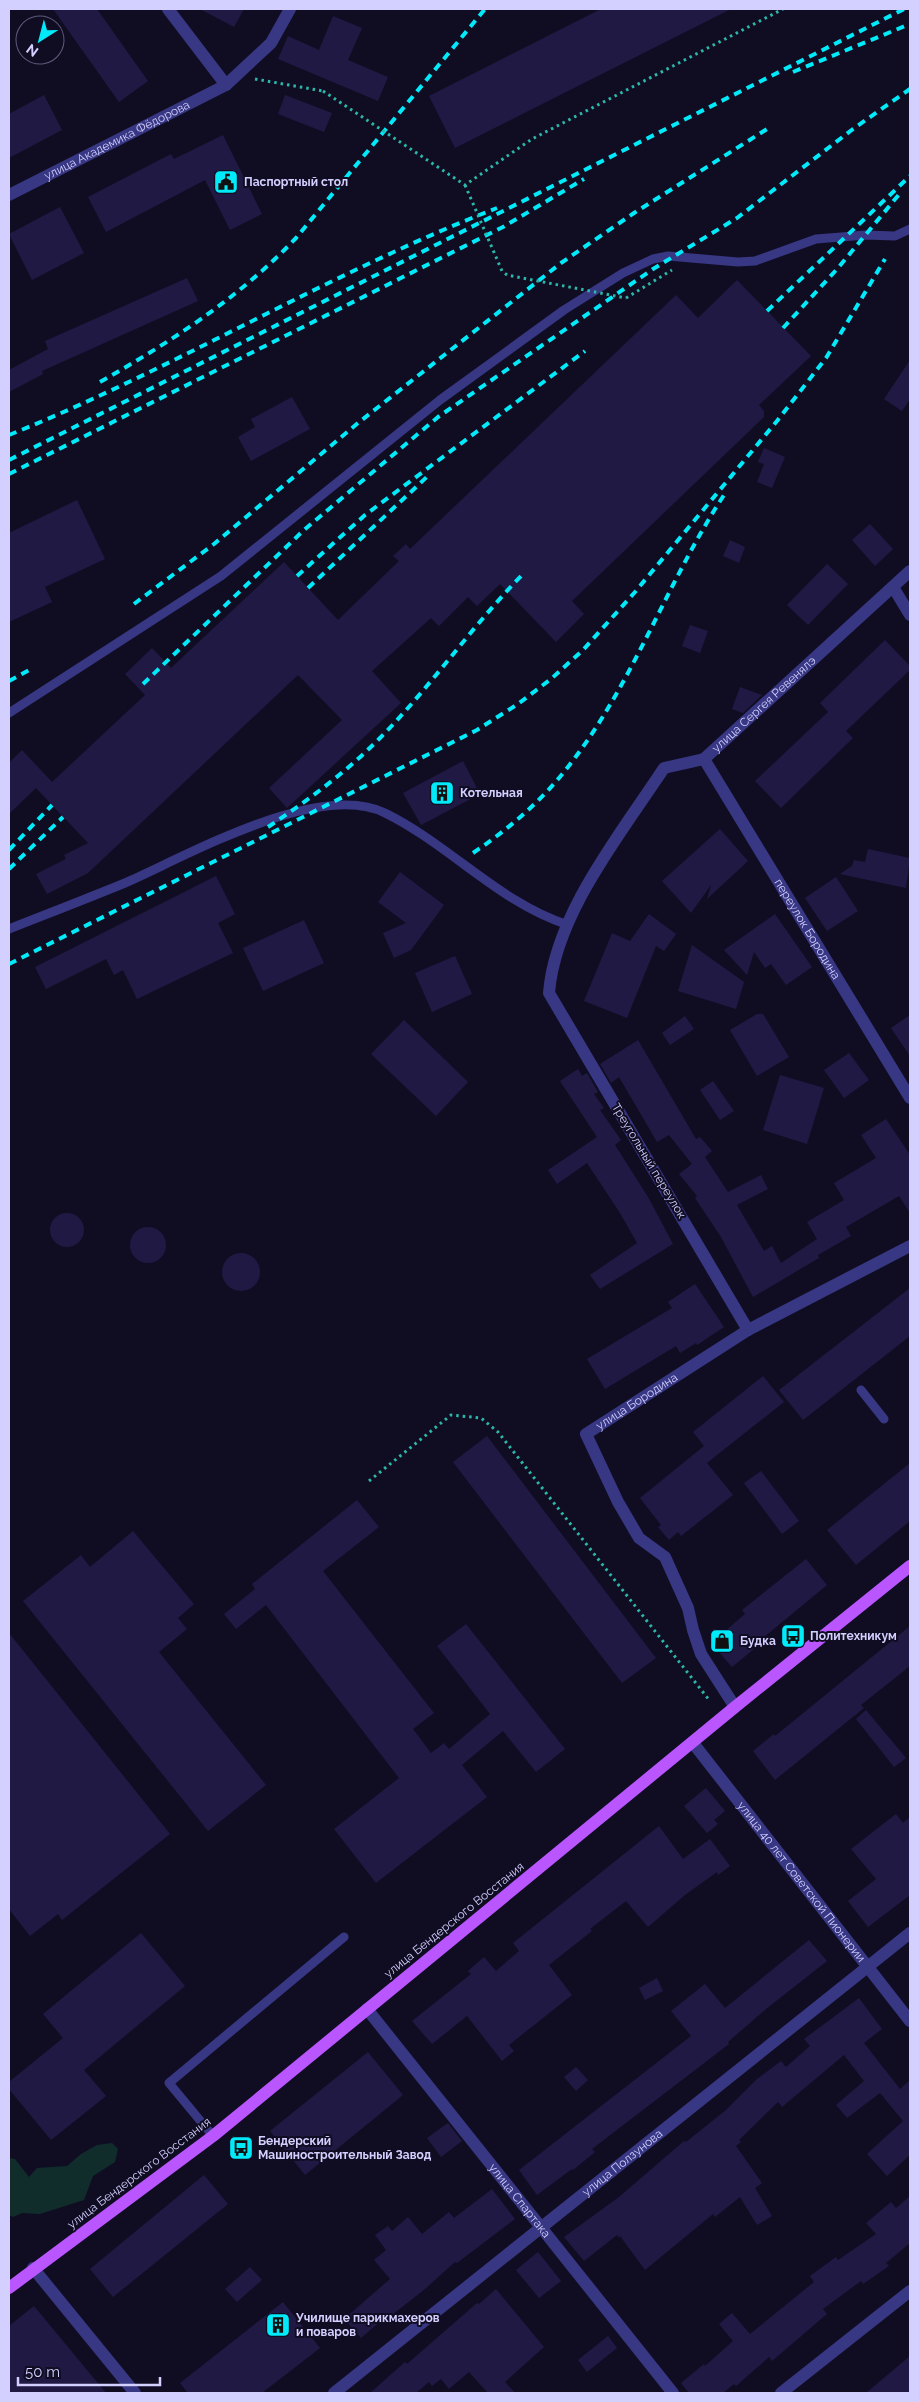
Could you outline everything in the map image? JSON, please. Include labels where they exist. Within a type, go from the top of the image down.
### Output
[{"type":"main road","name":"улица Бендерского Восстания","points":[[9,2288],[33,2268],[213,2136],[693,1743],[734,1707],[910,1566]]},
{"type":"street","points":[[168,9],[226,85]]},
{"type":"street","name":"улица Академика Фёдорова","points":[[9,195],[226,85],[272,43],[290,9]]},
{"type":"street","name":"улица Сергея Ревенялэ","points":[[550,993],[551,972],[568,925],[587,884],[664,768],[704,760],[910,571]]},
{"type":"street","points":[[893,588],[910,615]]},
{"type":"street","name":"переулок Бородина","points":[[704,760],[910,1098]]},
{"type":"street","name":"Треугольный переулок","points":[[550,993],[748,1330]]},
{"type":"street","name":"улица Бородина","points":[[734,1707],[702,1654],[693,1630],[688,1608],[665,1557],[639,1538],[618,1502],[586,1434],[748,1330],[910,1246]]},
{"type":"street","name":"улица 40 лет Советской Пионерии","points":[[693,1743],[910,2020]]},
{"type":"street","name":"улица Ползунова","points":[[334,2393],[910,1933]]},
{"type":"street","name":"улица Спартака","points":[[367,2009],[673,2393]]},
{"type":"street","points":[[33,2268],[135,2393]]},
{"type":"street","points":[[781,2393],[910,2291]]},
{"type":"lane","points":[[9,714],[233,567],[440,400],[556,316],[622,274],[653,259],[668,256],[738,262],[754,260],[816,239],[866,235],[895,236],[910,229]]},
{"type":"lane","points":[[9,929],[126,882],[246,828],[323,806],[346,805],[371,808],[388,814],[428,839],[509,897],[548,918],[568,925]]},
{"type":"lane","points":[[861,1390],[884,1419]]},
{"type":"lane","points":[[213,2136],[168,2083],[344,1937]]},
{"type":"path","points":[[465,185],[532,138],[783,9]]},
{"type":"path","points":[[237,75],[323,92],[465,185],[502,271],[506,275],[626,298],[670,271]]},
{"type":"path","points":[[369,1481],[451,1415],[481,1418],[498,1432],[723,1717]]},
{"type":"green space","points":[[112,2143],[118,2149],[115,2162],[93,2176],[84,2200],[40,2214],[22,2213],[13,2217],[9,2215],[9,2158],[15,2159],[29,2177],[37,2168],[67,2166],[81,2154],[97,2145]]},
{"type":"building","points":[[53,9],[97,9],[148,81],[119,102],[65,26],[65,15],[57,15]]},
{"type":"building","points":[[200,9],[244,9],[234,27]]},
{"type":"building","points":[[601,9],[731,9],[455,148],[429,96]]},
{"type":"building","points":[[333,16],[362,28],[348,60],[388,77],[378,101],[278,59],[288,36],[319,50]]},
{"type":"building","points":[[44,95],[62,130],[9,158],[9,114]]},
{"type":"building","points":[[285,95],[332,113],[324,132],[278,114]]},
{"type":"building","points":[[223,135],[262,214],[230,230],[205,180],[106,232],[88,197],[171,154],[174,159]]},
{"type":"building","points":[[60,207],[84,253],[32,280],[9,234]]},
{"type":"building","points":[[187,278],[198,301],[42,371],[43,374],[9,392],[9,370],[48,349],[45,341]]},
{"type":"building","points":[[737,280],[811,356],[759,405],[764,411],[764,417],[572,601],[584,614],[556,642],[500,584],[477,606],[468,597],[439,626],[431,618],[372,671],[401,703],[287,808],[269,788],[342,720],[298,675],[88,873],[47,894],[36,874],[66,859],[64,855],[88,843],[36,788],[9,814],[9,763],[22,750],[52,782],[145,695],[125,674],[152,648],[171,668],[284,562],[338,620],[399,561],[393,556],[406,544],[410,549],[676,295],[698,318]]},
{"type":"building","points":[[910,360],[910,399],[902,411],[884,399]]},
{"type":"building","points":[[292,397],[310,429],[251,461],[238,437],[255,427],[251,419]]},
{"type":"building","points":[[764,448],[785,457],[772,488],[757,482],[764,464],[758,462]]},
{"type":"building","points":[[77,500],[105,559],[45,587],[52,602],[9,622],[9,533]]},
{"type":"building","points":[[870,524],[893,549],[875,566],[852,540]]},
{"type":"building","points":[[730,540],[745,547],[739,563],[723,556]]},
{"type":"building","points":[[827,564],[848,584],[808,625],[787,605]]},
{"type":"building","points":[[690,625],[708,631],[700,653],[682,646]]},
{"type":"building","points":[[885,640],[910,666],[910,670],[846,731],[853,738],[781,808],[755,781],[828,712],[820,703]]},
{"type":"building","points":[[740,687],[762,695],[743,713],[732,709]]},
{"type":"building","name":"Котельная","points":[[463,761],[480,794],[421,825],[403,793]]},
{"type":"building","points":[[720,829],[748,861],[707,899],[711,885],[691,913],[662,881]]},
{"type":"building","points":[[868,849],[910,858],[906,888],[840,874],[852,866],[854,860],[865,862]]},
{"type":"building","points":[[400,872],[444,905],[411,950],[394,958],[383,933],[406,923],[378,902]]},
{"type":"building","points":[[216,876],[235,914],[218,923],[233,953],[137,999],[123,970],[114,975],[106,959],[46,989],[35,967]]},
{"type":"building","points":[[836,877],[858,911],[827,931],[805,898]]},
{"type":"building","points":[[649,914],[676,934],[664,951],[656,946],[627,1018],[584,1001],[612,933],[630,941]]},
{"type":"building","points":[[775,914],[812,967],[786,985],[771,964],[765,968],[754,952],[747,975],[724,950]]},
{"type":"building","points":[[304,920],[324,963],[263,991],[243,948]]},
{"type":"building","points":[[692,945],[744,982],[736,1009],[678,991]]},
{"type":"building","points":[[455,956],[472,994],[432,1012],[415,973]]},
{"type":"building","points":[[757,1014],[763,1014],[789,1057],[757,1076],[730,1030]]},
{"type":"building","points":[[910,1015],[910,1056],[891,1028]]},
{"type":"building","points":[[685,1016],[694,1029],[670,1045],[662,1033]]},
{"type":"building","points":[[404,1020],[468,1082],[436,1116],[371,1054]]},
{"type":"building","points":[[638,1040],[696,1139],[700,1137],[712,1151],[705,1157],[728,1192],[761,1175],[768,1189],[737,1205],[764,1251],[772,1246],[781,1263],[817,1239],[807,1222],[844,1200],[834,1183],[876,1158],[861,1135],[886,1119],[910,1155],[910,1213],[899,1196],[846,1227],[851,1236],[818,1255],[819,1258],[753,1297],[721,1237],[695,1198],[697,1196],[679,1174],[692,1164],[669,1135],[657,1142],[619,1077],[611,1083],[600,1064]]},
{"type":"building","points":[[849,1053],[869,1080],[844,1098],[824,1070]]},
{"type":"building","points":[[578,1069],[582,1076],[587,1073],[598,1092],[594,1094],[604,1108],[600,1110],[621,1140],[615,1145],[648,1197],[673,1244],[600,1289],[590,1275],[637,1243],[587,1163],[557,1184],[548,1170],[597,1137],[560,1081]]},
{"type":"building","points":[[780,1075],[824,1088],[807,1144],[763,1130]]},
{"type":"building","points":[[713,1081],[734,1111],[720,1120],[700,1090]]},
{"type":"building","points":[[67,1213],[74,1214],[79,1218],[83,1223],[83,1237],[79,1242],[74,1246],[67,1247],[60,1246],[55,1242],[51,1237],[50,1230],[51,1223],[55,1218],[60,1214]]},
{"type":"building","points":[[148,1227],[155,1228],[161,1232],[165,1238],[165,1252],[161,1258],[155,1262],[148,1263],[141,1262],[135,1258],[131,1252],[130,1245],[131,1238],[135,1232],[141,1228]]},
{"type":"building","points":[[241,1253],[255,1258],[260,1272],[255,1286],[241,1291],[227,1286],[222,1272],[227,1258]]},
{"type":"building","points":[[695,1284],[724,1327],[697,1345],[696,1343],[680,1353],[676,1346],[605,1389],[587,1359],[672,1308],[668,1302]]},
{"type":"building","points":[[910,1288],[910,1336],[803,1420],[779,1390]]},
{"type":"building","points":[[763,1376],[784,1402],[707,1463],[733,1495],[681,1536],[678,1532],[669,1540],[658,1527],[661,1525],[640,1498],[704,1446],[693,1432]]},
{"type":"building","points":[[487,1436],[656,1658],[622,1683],[453,1462]]},
{"type":"building","points":[[910,1463],[910,1521],[856,1565],[827,1530]]},
{"type":"building","points":[[761,1471],[799,1521],[782,1534],[744,1483]]},
{"type":"building","points":[[357,1500],[379,1527],[323,1571],[434,1713],[413,1729],[431,1753],[444,1743],[449,1749],[490,1714],[437,1646],[466,1624],[565,1749],[536,1772],[503,1731],[462,1765],[487,1797],[376,1883],[334,1829],[399,1778],[266,1605],[236,1629],[224,1614],[255,1589],[252,1584]]},
{"type":"building","points":[[133,1531],[194,1604],[178,1618],[187,1629],[159,1652],[266,1785],[208,1831],[23,1601],[81,1555],[90,1567]]},
{"type":"building","points":[[806,1559],[827,1585],[752,1647],[754,1649],[732,1667],[711,1643],[745,1614],[742,1610]]},
{"type":"building","points":[[910,1626],[910,1666],[861,1705],[864,1708],[775,1780],[753,1751],[774,1734],[775,1736]]},
{"type":"building","points":[[9,1633],[170,1834],[62,1920],[58,1914],[30,1936],[9,1909]]},
{"type":"building","points":[[866,1710],[906,1758],[894,1767],[856,1719]]},
{"type":"building","points":[[706,1788],[725,1811],[714,1820],[718,1824],[707,1833],[684,1806]]},
{"type":"building","points":[[896,1814],[903,1823],[910,1817],[910,1895],[868,1927],[848,1901],[876,1879],[851,1849]]},
{"type":"building","points":[[659,1826],[683,1859],[710,1839],[730,1866],[718,1875],[717,1872],[685,1895],[648,1927],[626,1901],[590,1929],[592,1931],[549,1965],[572,1995],[509,2045],[514,2051],[502,2061],[467,2016],[432,2044],[412,2021],[471,1974],[468,1971],[484,1957],[496,1971],[519,1951],[513,1943]]},
{"type":"building","points":[[141,1933],[185,1986],[84,2070],[106,2096],[51,2140],[9,2089],[9,2082],[63,2038],[43,2014]]},
{"type":"building","points":[[809,1940],[827,1961],[766,2009],[728,2042],[729,2044],[592,2149],[595,2152],[573,2170],[537,2195],[519,2170],[691,2036],[671,2011],[705,1984],[725,2008]]},
{"type":"building","points":[[657,1978],[663,1991],[645,2000],[639,1988]]},
{"type":"building","points":[[859,1998],[882,2029],[864,2043],[900,2089],[910,2080],[910,2155],[887,2176],[867,2154],[903,2121],[880,2093],[847,2118],[836,2105],[864,2081],[844,2055],[782,2107],[778,2102],[739,2140],[741,2142],[736,2146],[762,2183],[755,2188],[772,2216],[757,2225],[740,2197],[715,2217],[713,2214],[645,2270],[620,2236],[619,2238],[617,2235],[584,2261],[564,2237],[619,2197],[684,2141],[686,2142],[726,2110],[757,2079],[781,2061],[786,2067],[810,2046],[804,2039]]},
{"type":"building","points":[[368,2052],[403,2095],[305,2175],[270,2131]]},
{"type":"building","points":[[576,2067],[588,2080],[576,2091],[564,2077]]},
{"type":"building","points":[[448,2123],[462,2141],[441,2157],[427,2138]]},
{"type":"building","points":[[204,2175],[228,2204],[113,2297],[90,2269]]},
{"type":"building","points":[[492,2189],[515,2219],[457,2263],[455,2262],[425,2289],[392,2315],[390,2313],[361,2338],[344,2319],[390,2279],[374,2260],[386,2250],[375,2235],[388,2226],[392,2231],[408,2217],[422,2234],[449,2212],[454,2218]]},
{"type":"building","points":[[910,2196],[910,2243],[886,2263],[889,2266],[863,2284],[861,2281],[823,2309],[827,2314],[772,2361],[769,2357],[736,2386],[734,2384],[723,2393],[689,2393],[681,2383],[704,2364],[705,2366],[733,2341],[719,2324],[732,2313],[750,2334],[814,2282],[810,2276],[836,2257],[838,2260],[876,2234],[866,2223],[891,2202],[896,2208]]},
{"type":"building","points":[[538,2252],[561,2281],[539,2298],[516,2270]]},
{"type":"building","points":[[250,2267],[262,2280],[237,2302],[225,2289]]},
{"type":"building","points":[[496,2289],[544,2347],[505,2382],[515,2393],[488,2393],[469,2372],[449,2389],[441,2379],[432,2386],[429,2382],[416,2393],[370,2393],[405,2362],[407,2364],[477,2303],[479,2304]]},
{"type":"building","name":"Училище парикмахеров и поваров","points":[[283,2302],[320,2348],[262,2393],[188,2393],[180,2383]]},
{"type":"building","points":[[34,2306],[106,2393],[9,2393],[9,2326]]},
{"type":"building","points":[[608,2336],[617,2348],[587,2372],[578,2360]]},
{"type":"building","points":[[910,2356],[910,2393],[866,2393]]},
{"type":"railway","points":[[100,382],[153,351],[204,317],[274,260],[296,238],[485,9]]},
{"type":"railway","points":[[9,460],[904,9]]},
{"type":"railway","points":[[793,72],[910,24]]},
{"type":"railway","points":[[143,684],[304,530],[438,417],[653,269],[737,218],[853,129],[910,89]]},
{"type":"railway","points":[[134,604],[214,544],[358,423],[561,263],[634,213],[767,129]]},
{"type":"railway","points":[[767,311],[910,176]]},
{"type":"railway","points":[[9,474],[503,227],[584,179]]},
{"type":"railway","points":[[783,328],[838,268],[901,192]]},
{"type":"railway","points":[[9,435],[71,409],[132,380],[373,261],[497,208]]},
{"type":"railway","points":[[9,964],[477,730],[518,704],[551,679],[583,650],[635,592],[777,421],[826,358],[885,259]]},
{"type":"railway","points":[[297,576],[365,515],[585,351]]},
{"type":"railway","points":[[308,588],[430,474]]},
{"type":"railway","points":[[473,853],[513,823],[550,789],[594,731],[633,664],[686,559],[726,492]]},
{"type":"railway","points":[[268,827],[325,786],[378,740],[415,700],[523,574]]},
{"type":"railway","points":[[9,681],[33,668]]},
{"type":"railway","points":[[9,850],[52,805]]},
{"type":"railway","points":[[9,869],[63,817]]},
{"type":"place","name":"Паспортный стол","points":[[226,182]]},
{"type":"place","name":"Котельная","points":[[442,793]]},
{"type":"place","name":"Политехникум","points":[[793,1636]]},
{"type":"place","name":"Будка","points":[[722,1641]]},
{"type":"place","name":"Бендерский Машиностроительный Завод","points":[[241,2148]]},
{"type":"place","name":"Училище парикмахеров и поваров","points":[[278,2325]]}]
